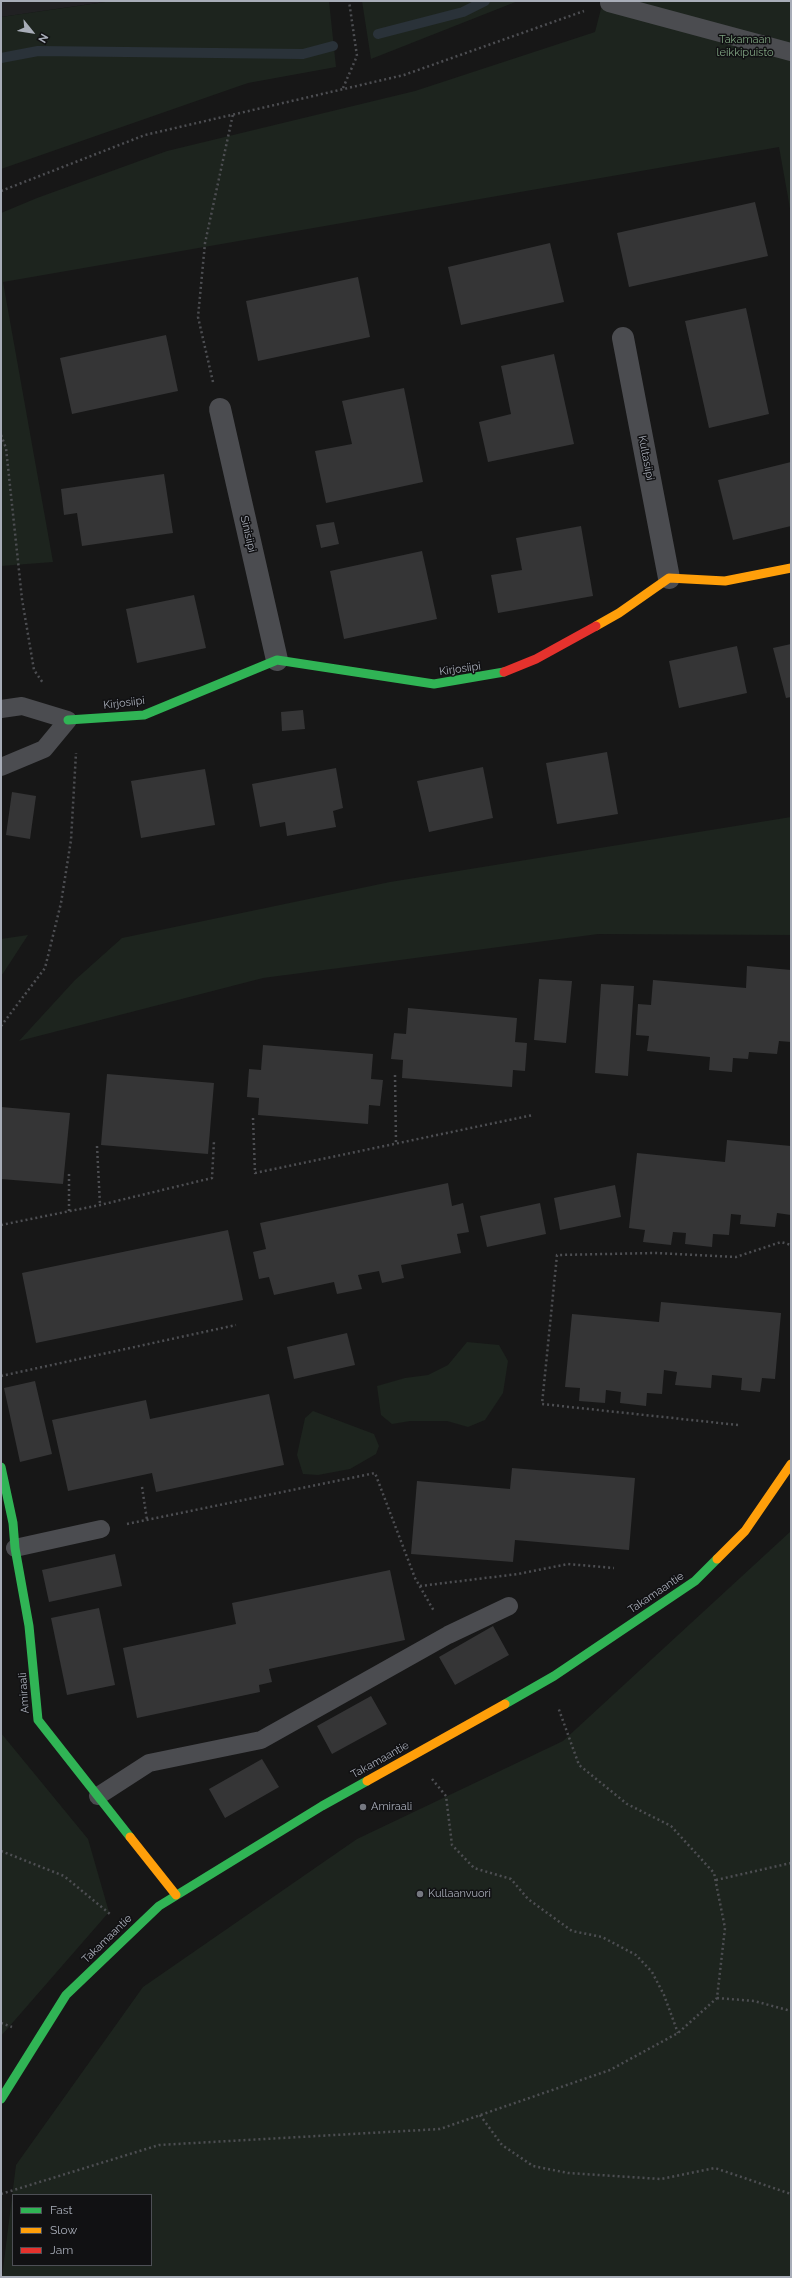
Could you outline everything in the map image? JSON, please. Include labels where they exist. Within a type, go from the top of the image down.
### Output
[{"type":"street","name":"Kultasiipi","points":[[622,338],[669,578]]},
{"type":"street","name":"Sinisiipi","points":[[220,409],[277,660]]},
{"type":"street","points":[[669,578],[725,581],[791,568]]},
{"type":"street","name":"Kirjosiipi","points":[[68,720],[144,715],[277,660],[346,669],[434,684],[498,675],[536,659],[619,613],[669,578]]},
{"type":"street","name":"Takamaantie","points":[[1,2099],[66,1995],[159,1906],[322,1806],[554,1676],[695,1581],[745,1531],[791,1464]]},
{"type":"street","name":"Amiraali","points":[[1,1467],[13,1523],[15,1548],[33,1659],[38,1720],[176,1895]]},
{"type":"lane","points":[[609,3],[791,52]]},
{"type":"lane","points":[[1,709],[22,706],[68,720],[44,749],[1,767]]},
{"type":"lane","points":[[15,1548],[101,1529]]},
{"type":"lane","points":[[98,1796],[149,1764],[261,1740],[448,1636],[509,1606]]},
{"type":"path","points":[[343,88],[357,56],[349,1]]},
{"type":"path","points":[[1,191],[145,135],[404,74],[609,3]]},
{"type":"path","points":[[220,409],[198,318],[205,243],[233,114]]},
{"type":"path","points":[[1,435],[6,448],[22,599],[34,670],[68,720],[76,758],[76,778],[71,840],[60,903],[45,968],[1,1026]]},
{"type":"path","points":[[395,1075],[396,1143]]},
{"type":"path","points":[[254,1118],[255,1173],[533,1114]]},
{"type":"path","points":[[1,1225],[100,1205],[212,1178],[214,1141]]},
{"type":"path","points":[[97,1146],[100,1205]]},
{"type":"path","points":[[69,1171],[69,1211]]},
{"type":"path","points":[[738,1426],[542,1404],[557,1255],[655,1253],[736,1257],[781,1242],[791,1245]]},
{"type":"path","points":[[1,1376],[236,1325]]},
{"type":"path","points":[[101,1529],[375,1473],[420,1586],[448,1636]]},
{"type":"path","points":[[142,1487],[147,1520]]},
{"type":"path","points":[[420,1586],[518,1574],[568,1564],[614,1568]]},
{"type":"path","points":[[1,2194],[159,2145],[440,2129],[610,2070],[678,2033],[716,1998],[726,1928],[714,1873],[671,1826],[627,1804],[579,1765],[558,1705]]},
{"type":"path","points":[[432,1778],[446,1796],[452,1845],[474,1868],[511,1879],[528,1899],[572,1931],[602,1937],[636,1956],[652,1972],[678,2033]]},
{"type":"path","points":[[1,1851],[64,1876],[132,1932]]},
{"type":"path","points":[[716,1880],[791,1863]]},
{"type":"path","points":[[716,1998],[754,2001],[791,2011]]},
{"type":"path","points":[[480,2115],[502,2145],[533,2166],[568,2173],[661,2179],[715,2168],[791,2194]]},
{"type":"shaded area","points":[[1,1],[112,1],[1,17]]},
{"type":"green space","points":[[112,1],[329,1],[336,67],[248,83],[1,169],[1,17]]},
{"type":"green space","points":[[362,1],[518,1],[371,59]]},
{"type":"green space","name":"Takamaan leikkipuisto","points":[[603,1],[791,1],[791,214],[779,147],[3,282],[53,562],[1,566],[1,213],[37,198],[167,151],[415,91],[595,32]]},
{"type":"green space","points":[[791,817],[791,935],[598,934],[263,978],[19,1041],[75,980],[122,938],[390,882]]},
{"type":"green space","points":[[28,935],[4,972],[1,976],[1,939]]},
{"type":"green space","points":[[467,1342],[499,1345],[508,1361],[503,1393],[485,1420],[468,1427],[447,1421],[410,1421],[392,1424],[381,1415],[377,1386],[405,1378],[428,1375],[448,1365]]},
{"type":"green space","points":[[313,1411],[374,1434],[379,1446],[376,1454],[350,1469],[318,1475],[303,1474],[297,1455],[305,1418]]},
{"type":"green space","points":[[791,1531],[791,2277],[2,2277],[12,2197],[12,2266],[152,2266],[152,2194],[12,2194],[16,2165],[143,1987],[357,1839],[563,1741]]},
{"type":"green space","points":[[1,1733],[88,1839],[109,1912],[1,2036]]},
{"type":"building","points":[[755,202],[768,256],[629,287],[617,233]]},
{"type":"building","points":[[550,243],[564,302],[461,325],[448,267]]},
{"type":"building","points":[[358,277],[370,337],[258,361],[246,301]]},
{"type":"building","points":[[746,308],[769,414],[709,428],[685,321]]},
{"type":"building","points":[[166,335],[178,391],[72,414],[60,358]]},
{"type":"building","points":[[554,354],[574,444],[488,462],[479,422],[511,414],[501,366]]},
{"type":"building","points":[[404,388],[423,482],[326,503],[315,451],[352,444],[342,401]]},
{"type":"building","points":[[791,462],[791,526],[733,540],[718,480]]},
{"type":"building","points":[[164,474],[173,533],[82,546],[77,513],[64,515],[61,489]]},
{"type":"building","points":[[334,522],[339,544],[321,548],[316,525]]},
{"type":"building","points":[[581,526],[593,596],[498,613],[491,575],[522,570],[516,538]]},
{"type":"building","points":[[422,551],[437,619],[344,639],[330,571]]},
{"type":"building","points":[[194,595],[206,648],[137,663],[126,609]]},
{"type":"building","points":[[791,644],[791,697],[786,698],[773,648]]},
{"type":"building","points":[[737,646],[747,693],[679,708],[669,661]]},
{"type":"building","points":[[303,710],[305,729],[282,731],[281,712]]},
{"type":"building","points":[[607,752],[618,814],[557,824],[546,763]]},
{"type":"building","points":[[483,767],[493,818],[429,832],[417,781]]},
{"type":"building","points":[[336,768],[343,808],[333,811],[336,827],[287,836],[285,822],[260,827],[252,784]]},
{"type":"building","points":[[205,769],[215,825],[141,838],[131,781]]},
{"type":"building","points":[[12,792],[36,796],[30,839],[6,835]]},
{"type":"building","points":[[747,966],[791,970],[791,1042],[779,1041],[777,1054],[749,1052],[748,1059],[733,1058],[732,1072],[709,1070],[710,1057],[647,1051],[649,1036],[636,1035],[638,1004],[651,1005],[653,980],[746,988]]},
{"type":"building","points":[[539,979],[572,981],[566,1043],[534,1040]]},
{"type":"building","points":[[601,984],[634,986],[628,1076],[595,1073]]},
{"type":"building","points":[[408,1008],[517,1018],[515,1042],[527,1043],[525,1071],[513,1070],[512,1087],[402,1078],[403,1060],[391,1059],[394,1033],[406,1034]]},
{"type":"building","points":[[263,1045],[373,1054],[371,1079],[383,1080],[380,1106],[369,1105],[368,1124],[258,1115],[259,1098],[247,1097],[249,1069],[261,1070]]},
{"type":"building","points":[[107,1074],[214,1083],[208,1154],[101,1145]]},
{"type":"building","points":[[1,1107],[70,1113],[63,1184],[1,1179]]},
{"type":"building","points":[[727,1140],[791,1146],[791,1215],[777,1213],[775,1227],[740,1224],[741,1215],[731,1214],[729,1235],[713,1234],[712,1247],[685,1244],[686,1233],[673,1232],[671,1245],[643,1242],[645,1230],[629,1228],[637,1153],[725,1162]]},
{"type":"building","points":[[448,1183],[452,1206],[463,1203],[469,1232],[457,1234],[461,1253],[401,1265],[404,1278],[382,1283],[379,1271],[358,1275],[362,1289],[337,1294],[334,1282],[274,1295],[269,1277],[259,1279],[253,1252],[266,1249],[260,1223]]},
{"type":"building","points":[[615,1185],[621,1217],[560,1230],[554,1198]]},
{"type":"building","points":[[540,1203],[546,1234],[487,1247],[480,1216]]},
{"type":"building","points":[[228,1230],[243,1300],[36,1343],[22,1273]]},
{"type":"building","points":[[661,1302],[781,1313],[775,1379],[762,1378],[760,1392],[741,1390],[742,1378],[712,1375],[711,1388],[675,1385],[677,1372],[664,1370],[662,1394],[647,1393],[646,1406],[620,1403],[621,1392],[606,1390],[605,1403],[579,1401],[580,1388],[565,1387],[572,1314],[659,1322]]},
{"type":"building","points":[[347,1333],[355,1365],[294,1379],[287,1347]]},
{"type":"building","points":[[35,1381],[52,1454],[20,1462],[4,1388]]},
{"type":"building","points":[[269,1394],[284,1465],[156,1492],[152,1473],[68,1491],[52,1420],[146,1400],[150,1419]]},
{"type":"building","points":[[512,1468],[635,1478],[629,1550],[515,1540],[513,1562],[411,1554],[417,1481],[510,1489]]},
{"type":"building","points":[[115,1554],[122,1586],[49,1602],[42,1570]]},
{"type":"building","points":[[390,1570],[405,1640],[269,1669],[272,1682],[259,1685],[260,1692],[137,1718],[123,1648],[236,1624],[232,1603]]},
{"type":"building","points":[[99,1608],[115,1685],[67,1695],[51,1618]]},
{"type":"building","points":[[493,1626],[509,1655],[455,1685],[439,1657]]},
{"type":"building","points":[[371,1696],[387,1724],[332,1754],[317,1726]]},
{"type":"building","points":[[262,1759],[279,1787],[225,1818],[209,1789]]},
{"type":"waterway","points":[[378,34],[463,12],[485,1]]},
{"type":"waterway","points":[[1,58],[38,51],[303,54],[333,46]]},
{"type":"traffic: fast","points":[[68,720],[144,715],[277,660],[434,684],[504,672]]},
{"type":"traffic: fast","points":[[1,1467],[13,1523],[15,1548],[29,1626],[38,1720],[130,1837]]},
{"type":"traffic: fast","points":[[505,1704],[554,1676],[695,1581],[717,1559]]},
{"type":"traffic: fast","points":[[1,2099],[66,1995],[159,1906],[322,1806],[367,1781]]},
{"type":"traffic: slow","points":[[596,626],[619,613],[669,578],[725,581],[791,568]]},
{"type":"traffic: slow","points":[[717,1559],[745,1531],[791,1464]]},
{"type":"traffic: slow","points":[[367,1781],[505,1704]]},
{"type":"traffic: slow","points":[[130,1837],[176,1895]]},
{"type":"traffic: jam","points":[[504,672],[536,659],[596,626]]},
{"type":"place","name":"Amiraali","points":[[363,1807]]},
{"type":"place","name":"Kullaanvuori","points":[[420,1894]]}]
